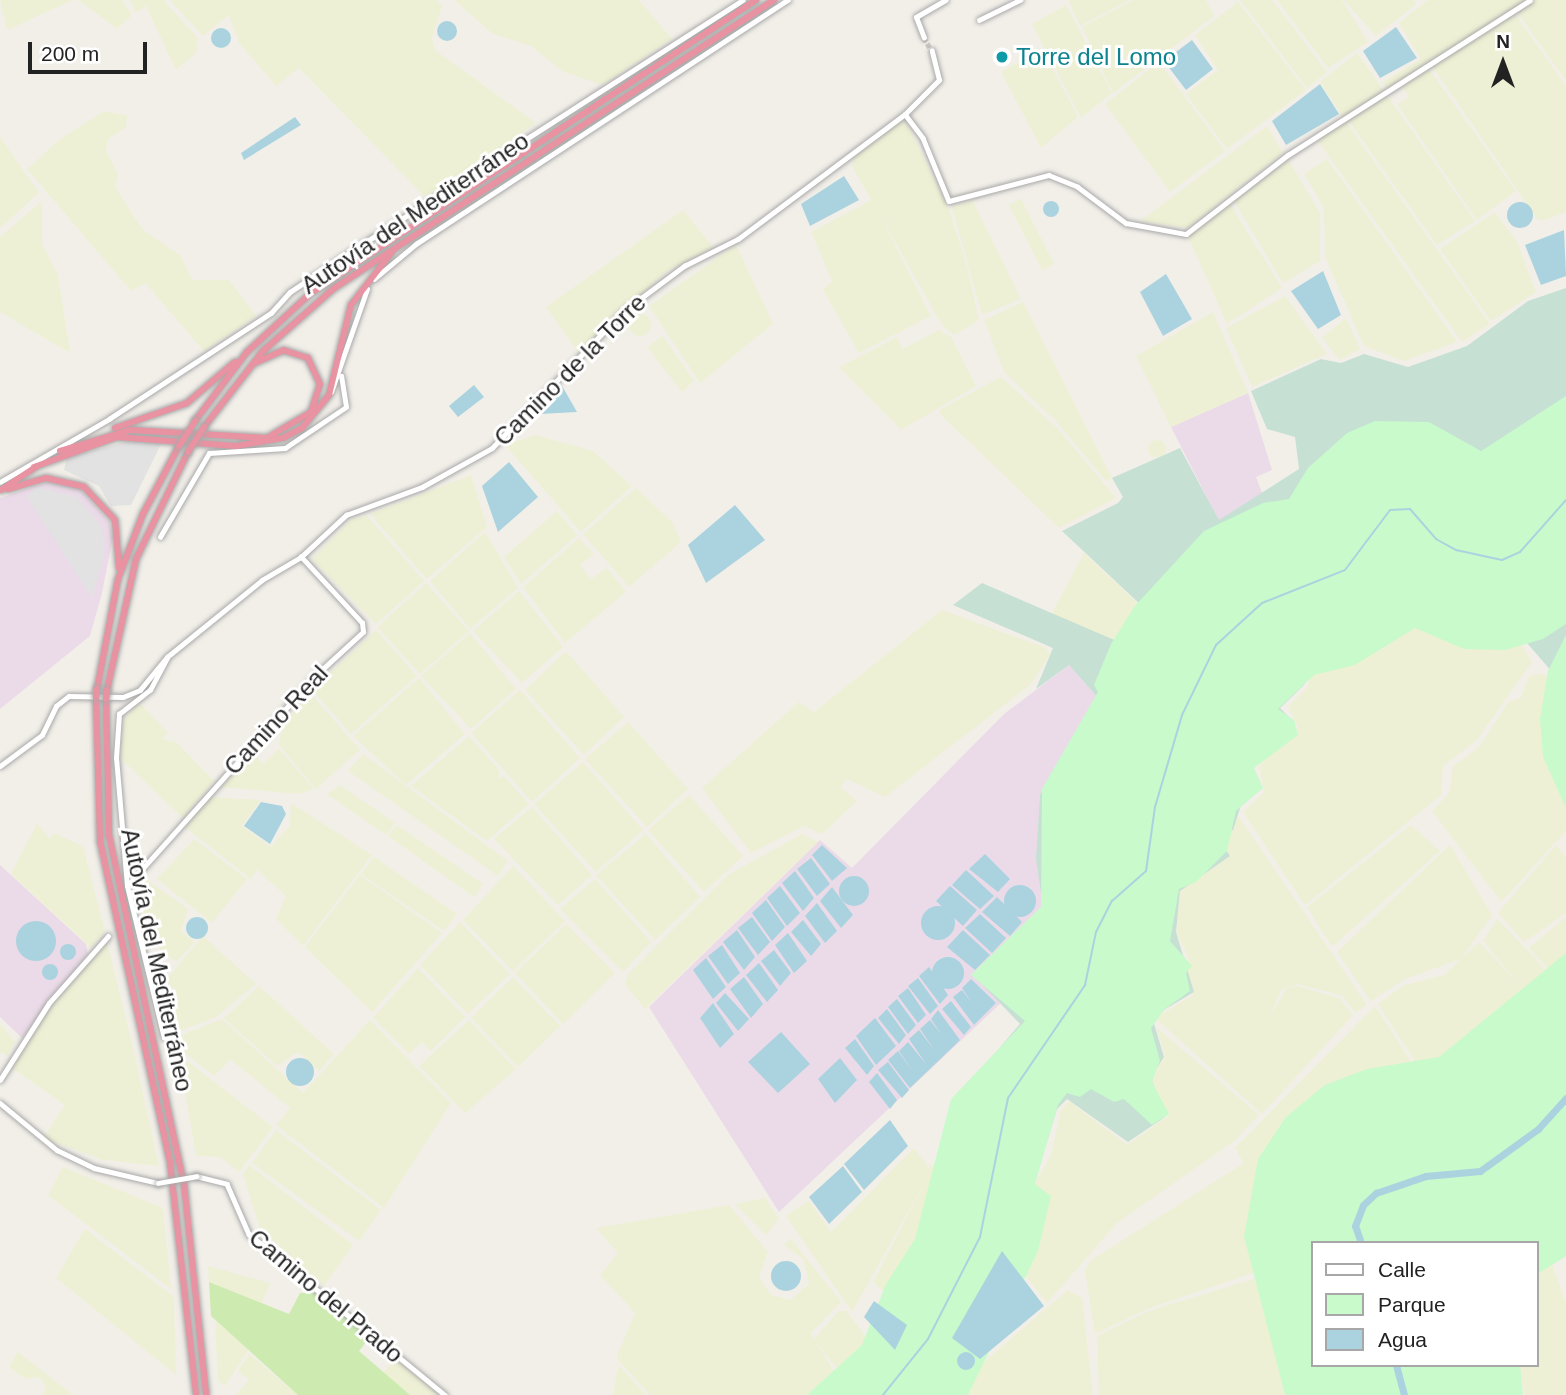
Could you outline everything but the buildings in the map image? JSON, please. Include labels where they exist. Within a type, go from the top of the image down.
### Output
[{"type":"highway","name":"Autovía del Mediterráneo","points":[[196,1395],[170,1162],[100,841],[97,689],[118,579],[142,514],[194,421],[247,352],[349,265],[756,0]]},
{"type":"highway","name":"Autovía del Mediterráneo","points":[[206,1395],[184,1184],[109,835],[107,690],[122,608],[156,510],[204,426],[250,366],[307,309],[404,241],[774,0]]},
{"type":"highway","points":[[34,467],[117,437],[260,444],[302,428],[330,393],[335,381],[359,291],[404,241]]},
{"type":"highway","points":[[58,452],[131,430],[267,438],[311,412],[320,384],[308,358],[284,350],[250,366]]},
{"type":"highway","points":[[0,487],[58,452],[187,403],[247,352]]},
{"type":"highway","points":[[0,487],[46,478],[75,482],[101,499],[120,537],[118,579]]},
{"type":"street","points":[[0,487],[198,361],[358,247],[743,0]]},
{"type":"street","points":[[341,355],[365,291],[389,264],[788,0]]},
{"type":"street","points":[[924,38],[916,18],[945,0]]},
{"type":"street","points":[[979,20],[1020,0]]},
{"type":"street","points":[[905,114],[923,138],[949,201],[1049,175],[1078,187],[1126,223],[1186,234],[1288,155],[1530,0]]},
{"type":"street","name":"Camino de la Torre","points":[[0,765],[42,735],[62,700],[132,694],[167,657],[262,580],[301,557],[346,515],[422,487],[492,448],[625,310],[684,266],[742,236],[905,114],[939,80],[932,51]]},
{"type":"street","points":[[160,537],[208,453],[285,448],[346,407],[339,365]]},
{"type":"street","points":[[341,374],[335,381],[345,391]]},
{"type":"street","points":[[330,393],[345,391]]},
{"type":"street","name":"Camino Real","points":[[127,886],[315,676],[363,632],[362,623],[301,557]]},
{"type":"street","points":[[164,1038],[127,886],[117,815],[117,719],[150,690],[167,657]]},
{"type":"street","points":[[0,1080],[48,1003],[108,936]]},
{"type":"street","name":"Camino del Prado","points":[[0,1103],[57,1150],[94,1168],[158,1183],[196,1176],[228,1184],[249,1234],[446,1395]]},
{"type":"shaded area","points":[[1248,393],[1272,470],[1256,477],[1262,493],[1219,521],[1171,427]]},
{"type":"shaded area","points":[[130,441],[162,442],[131,505],[111,506],[99,486],[64,470],[67,457]]},
{"type":"shaded area","points":[[52,480],[80,489],[109,521],[113,537],[102,593],[90,636],[0,709],[0,498]]},
{"type":"shaded area","points":[[37,487],[77,497],[102,527],[104,555],[92,598],[27,497]]},
{"type":"shaded area","points":[[1069,665],[1099,699],[1043,906],[1002,1002],[779,1212],[649,1007],[820,840],[852,868],[1004,714]]},
{"type":"shaded area","points":[[0,865],[86,944],[88,954],[22,1038],[0,1017]]},
{"type":"green space","points":[[0,0],[73,0],[7,30]]},
{"type":"green space","points":[[79,0],[122,0],[132,15],[117,29]]},
{"type":"green space","points":[[130,0],[163,0],[198,38],[196,53],[176,70],[146,6],[135,13]]},
{"type":"green space","points":[[170,0],[436,0],[442,6],[432,38],[435,50],[536,123],[426,198],[299,68],[276,86],[239,43],[229,15],[203,36]]},
{"type":"green space","points":[[454,0],[639,0],[672,39],[602,85],[562,71],[531,46],[493,34]]},
{"type":"green space","points":[[1068,0],[1130,0],[1080,26]]},
{"type":"green space","points":[[1134,0],[1206,0],[1214,16],[1113,93],[1082,27]]},
{"type":"green space","points":[[1240,0],[1272,0],[1327,72],[1307,88]]},
{"type":"green space","points":[[1277,0],[1342,0],[1368,42],[1328,68]]},
{"type":"green space","points":[[1344,0],[1413,0],[1416,4],[1376,36]]},
{"type":"green space","points":[[1428,0],[1527,0],[1386,89],[1383,82],[1421,59],[1399,23]]},
{"type":"green space","points":[[1535,0],[1566,0],[1566,81],[1517,12]]},
{"type":"green space","points":[[1238,2],[1306,90],[1227,149],[1186,94],[1218,70],[1195,35]]},
{"type":"green space","points":[[1066,5],[1112,93],[1081,118],[1032,24]]},
{"type":"green space","points":[[1514,13],[1566,86],[1566,212],[1545,220],[1538,220],[1432,66]]},
{"type":"green space","points":[[1042,49],[1078,117],[1041,148],[1001,72]]},
{"type":"green space","points":[[1357,53],[1384,91],[1343,117],[1320,82]]},
{"type":"green space","points":[[1159,62],[1225,151],[1170,192],[1105,104]]},
{"type":"green space","points":[[1429,69],[1516,191],[1477,220],[1397,104],[1409,97],[1402,86]]},
{"type":"green space","points":[[1387,95],[1475,221],[1437,245],[1348,120]]},
{"type":"green space","points":[[105,111],[127,116],[126,127],[108,139],[106,151],[118,174],[115,187],[142,229],[181,256],[192,280],[229,280],[256,316],[204,351],[145,283],[131,291],[27,169],[60,139]]},
{"type":"green space","points":[[904,118],[949,209],[967,266],[979,320],[954,335],[942,325],[852,166],[854,157]]},
{"type":"green space","points":[[1346,122],[1490,324],[1462,342],[1317,140]]},
{"type":"green space","points":[[1267,126],[1283,153],[1187,228],[1140,221]]},
{"type":"green space","points":[[0,137],[39,193],[0,228]]},
{"type":"green space","points":[[1288,159],[1320,213],[1320,261],[1283,283],[1234,201]]},
{"type":"green space","points":[[1327,159],[1457,342],[1404,361],[1364,346],[1325,257],[1324,208],[1304,174]]},
{"type":"green space","points":[[1021,199],[1054,264],[1042,270],[1009,205]]},
{"type":"green space","points":[[872,200],[931,316],[859,353],[823,290],[832,281],[811,232]]},
{"type":"green space","points":[[972,200],[1021,299],[982,315],[952,207]]},
{"type":"green space","points":[[42,201],[42,244],[58,275],[70,353],[0,312],[0,237]]},
{"type":"green space","points":[[1230,204],[1282,288],[1227,324],[1188,237]]},
{"type":"green space","points":[[683,210],[714,248],[666,272],[578,352],[546,307]]},
{"type":"green space","points":[[1495,212],[1517,242],[1536,292],[1491,321],[1440,249]]},
{"type":"green space","points":[[736,245],[773,324],[700,383],[649,306]]},
{"type":"green space","points":[[1566,288],[1566,688],[1520,635],[1365,590],[1303,686],[1280,708],[1292,720],[1254,765],[1233,830],[1217,836],[1230,856],[1180,891],[1176,932],[1194,992],[1152,1017],[1164,1057],[1151,1078],[1165,1117],[1128,1142],[1067,1099],[1057,1109],[1034,1184],[907,1311],[952,1104],[1020,1024],[973,975],[1043,906],[1036,859],[1040,795],[1099,699],[1069,665],[1036,689],[1053,648],[953,605],[982,583],[1133,648],[1158,621],[1062,531],[1118,503],[1123,497],[1112,478],[1180,448],[1219,520],[1299,469],[1295,437],[1267,429],[1251,391],[1321,359],[1341,363],[1364,354],[1408,367],[1467,346],[1528,301]]},
{"type":"green space","points":[[1285,296],[1327,354],[1252,387],[1226,328]]},
{"type":"green space","points":[[1023,302],[1112,478],[1106,481],[1056,421],[1004,372],[984,320]]},
{"type":"green space","points":[[1213,312],[1248,393],[1171,427],[1136,356]]},
{"type":"green space","points":[[640,314],[648,317],[651,325],[648,333],[640,336],[632,333],[629,325],[632,317]]},
{"type":"green space","points":[[1346,318],[1360,349],[1340,360],[1322,338]]},
{"type":"green space","points":[[939,330],[951,337],[976,386],[901,430],[839,367],[897,337],[903,349]]},
{"type":"green space","points":[[663,336],[694,381],[682,392],[647,347]]},
{"type":"green space","points":[[1001,377],[1057,428],[1116,498],[1059,528],[942,416],[939,410]]},
{"type":"green space","points":[[1566,396],[1566,624],[1543,639],[1505,650],[1464,649],[1415,628],[1355,665],[1314,675],[1278,709],[1294,720],[1298,735],[1254,768],[1263,788],[1236,811],[1227,851],[1196,882],[1179,889],[1170,941],[1192,966],[1186,973],[1190,991],[1165,1009],[1151,1028],[1160,1061],[1152,1082],[1169,1114],[1152,1125],[1124,1099],[1114,1102],[1091,1089],[1080,1097],[1067,1093],[1058,1105],[1035,1184],[1051,1196],[1038,1251],[968,1395],[807,1395],[862,1345],[886,1284],[915,1239],[951,1099],[1025,1021],[971,975],[1041,907],[1042,789],[1098,692],[1094,685],[1111,644],[1134,607],[1204,531],[1263,503],[1289,499],[1308,468],[1347,433],[1375,421],[1429,422],[1481,451]]},
{"type":"green space","points":[[536,435],[593,451],[632,486],[581,532],[505,445]]},
{"type":"green space","points":[[1157,440],[1163,443],[1166,449],[1163,455],[1157,458],[1151,455],[1148,449],[1151,443]]},
{"type":"green space","points":[[471,475],[487,527],[427,579],[370,514]]},
{"type":"green space","points":[[636,488],[673,523],[681,542],[629,587],[583,534]]},
{"type":"green space","points":[[557,511],[577,535],[521,584],[504,557]]},
{"type":"green space","points":[[367,516],[424,581],[376,624],[312,559],[352,519]]},
{"type":"green space","points":[[485,532],[518,588],[470,629],[430,581]]},
{"type":"green space","points":[[579,538],[594,554],[580,565],[591,579],[607,568],[626,592],[565,643],[523,587]]},
{"type":"green space","points":[[1084,553],[1158,622],[1133,648],[1050,617]]},
{"type":"green space","points":[[426,583],[469,631],[420,674],[377,627]]},
{"type":"green space","points":[[519,591],[563,647],[522,683],[473,631]]},
{"type":"green space","points":[[942,610],[1046,648],[1050,655],[1030,685],[885,797],[847,779],[840,787],[857,801],[822,834],[804,826],[751,853],[702,788],[799,702],[814,712]]},
{"type":"green space","points":[[1333,615],[1517,637],[1532,662],[1476,741],[1443,766],[1441,795],[1305,905],[1243,812],[1264,792],[1259,766],[1298,728],[1288,706],[1306,689]]},
{"type":"green space","points":[[376,630],[417,676],[351,734],[312,690]]},
{"type":"green space","points":[[470,633],[516,689],[471,729],[421,676]]},
{"type":"green space","points":[[1566,635],[1566,808],[1543,757],[1540,719],[1548,671]]},
{"type":"green space","points":[[566,651],[624,717],[584,755],[525,690]]},
{"type":"green space","points":[[1542,673],[1566,692],[1566,831],[1501,902],[1432,811],[1450,792],[1453,766],[1479,747],[1509,701],[1521,698],[1529,676]]},
{"type":"green space","points":[[419,678],[465,734],[406,785],[353,736]]},
{"type":"green space","points":[[520,690],[580,758],[532,802],[471,733]]},
{"type":"green space","points":[[311,694],[360,750],[316,789],[279,745],[282,724]]},
{"type":"green space","points":[[139,702],[168,733],[162,739],[176,742],[214,781],[183,818],[120,758],[124,720]]},
{"type":"green space","points":[[628,722],[688,789],[647,827],[585,759]]},
{"type":"green space","points":[[469,736],[500,771],[498,779],[504,776],[529,804],[487,841],[411,786]]},
{"type":"green space","points":[[279,749],[314,789],[300,794],[221,787],[254,755],[263,764]]},
{"type":"green space","points":[[363,754],[508,861],[498,876],[348,771]]},
{"type":"green space","points":[[583,762],[643,830],[596,872],[534,804]]},
{"type":"green space","points":[[340,785],[395,823],[386,835],[327,794]]},
{"type":"green space","points":[[689,795],[743,856],[704,892],[648,830]]},
{"type":"green space","points":[[209,797],[261,800],[242,826],[271,847],[290,825],[291,803],[372,855],[303,946],[276,919],[286,896],[257,870],[251,879],[186,828]]},
{"type":"green space","points":[[532,807],[592,875],[558,905],[494,839]]},
{"type":"green space","points":[[1239,817],[1367,1005],[1355,1013],[1343,996],[1298,984],[1281,990],[1270,1017],[1287,988],[1297,986],[1339,998],[1353,1015],[1262,1114],[1155,1018],[1193,995],[1184,975],[1189,959],[1176,932],[1180,891],[1230,856],[1217,836],[1233,829],[1232,821]]},
{"type":"green space","points":[[37,823],[50,839],[54,833],[83,846],[105,932],[91,948],[11,874]]},
{"type":"green space","points":[[397,825],[483,884],[474,897],[388,836]]},
{"type":"green space","points":[[1411,825],[1440,851],[1332,947],[1307,907]]},
{"type":"green space","points":[[646,834],[700,897],[655,940],[596,875]]},
{"type":"green space","points":[[802,834],[818,842],[645,1009],[625,984],[628,974],[728,875]]},
{"type":"green space","points":[[194,839],[247,879],[212,923],[157,879]]},
{"type":"green space","points":[[1450,845],[1492,915],[1461,959],[1405,979],[1371,1001],[1337,952]]},
{"type":"green space","points":[[1556,845],[1566,857],[1566,913],[1524,942],[1498,913]]},
{"type":"green space","points":[[374,857],[457,914],[444,931],[361,874]]},
{"type":"green space","points":[[513,866],[565,921],[513,971],[463,920]]},
{"type":"green space","points":[[360,875],[442,933],[372,1012],[305,947]]},
{"type":"green space","points":[[146,879],[188,909],[181,931],[195,942],[176,962],[147,938],[136,889]]},
{"type":"green space","points":[[595,879],[651,942],[623,972],[560,909]]},
{"type":"green space","points":[[1566,917],[1566,989],[1529,948]]},
{"type":"green space","points":[[1497,919],[1566,993],[1523,989],[1483,941]]},
{"type":"green space","points":[[460,922],[510,974],[468,1014],[420,965]]},
{"type":"green space","points":[[566,924],[615,973],[563,1024],[515,973]]},
{"type":"green space","points":[[203,936],[256,984],[216,1017],[169,1035],[160,1017],[175,991],[165,981]]},
{"type":"green space","points":[[107,942],[159,1166],[103,1160],[43,1138],[65,1105],[9,1066],[49,1005]]},
{"type":"green space","points":[[1479,942],[1566,1033],[1460,1131],[1378,1004],[1404,985],[1444,975]]},
{"type":"green space","points":[[1566,953],[1566,1256],[1538,1274],[1538,1241],[1310,1241],[1310,1367],[1520,1367],[1523,1395],[1285,1395],[1244,1236],[1258,1159],[1286,1117],[1325,1085],[1367,1069],[1439,1057]]},
{"type":"green space","points":[[418,968],[465,1017],[431,1051],[422,1042],[409,1054],[373,1018]]},
{"type":"green space","points":[[513,977],[560,1026],[518,1067],[471,1018]]},
{"type":"green space","points":[[259,986],[334,1054],[319,1071],[298,1052],[277,1066],[224,1018]]},
{"type":"green space","points":[[1375,1006],[1453,1126],[1314,1241],[1310,1241],[1310,1254],[1147,1309],[1095,1334],[1085,1271],[1090,1261],[1244,1163],[1235,1148]]},
{"type":"green space","points":[[222,1019],[303,1093],[370,1020],[451,1103],[384,1208],[276,1125],[290,1108],[230,1059],[214,1076],[169,1040]]},
{"type":"green space","points":[[469,1020],[516,1069],[465,1113],[419,1066]]},
{"type":"green space","points":[[0,1024],[15,1042],[7,1056],[0,1052]]},
{"type":"green space","points":[[1156,1027],[1259,1115],[1233,1142],[1117,1223],[1047,1303],[1004,1249],[1016,1217],[1051,1155],[1061,1110],[1069,1101],[1127,1145],[1167,1117],[1152,1081],[1165,1056]]},
{"type":"green space","points":[[179,1055],[273,1127],[239,1172],[220,1157],[196,1156]]},
{"type":"green space","points":[[276,1130],[381,1210],[359,1241],[252,1163]]},
{"type":"green space","points":[[989,1132],[888,1296],[873,1282],[926,1180],[852,1312],[786,1216],[809,1201],[831,1232],[914,1148],[931,1171],[929,1164],[942,1170]]},
{"type":"green space","points":[[249,1165],[353,1245],[324,1286],[260,1229],[243,1174]]},
{"type":"green space","points":[[63,1167],[163,1208],[171,1289],[48,1195]]},
{"type":"green space","points":[[765,1198],[779,1219],[766,1235],[735,1204]]},
{"type":"green space","points":[[729,1205],[768,1252],[759,1277],[771,1295],[790,1300],[809,1284],[804,1260],[784,1245],[791,1239],[841,1302],[811,1333],[838,1378],[825,1395],[650,1395],[616,1358],[635,1313],[600,1275],[618,1253],[596,1228]]},
{"type":"green space","points":[[1537,1222],[1566,1303],[1566,1395],[1525,1395],[1518,1367],[1538,1367]]},
{"type":"green space","points":[[85,1229],[174,1297],[176,1375],[56,1278]]},
{"type":"green space","points":[[208,1266],[270,1283],[262,1303],[209,1282]]},
{"type":"green space","points":[[1263,1276],[1310,1361],[1310,1367],[1316,1367],[1367,1395],[1099,1395],[1097,1336],[1149,1311]]},
{"type":"green space","points":[[209,1282],[289,1314],[300,1293],[319,1293],[370,1337],[359,1351],[410,1395],[298,1395],[211,1316]]},
{"type":"green space","points":[[1068,1290],[1082,1298],[1093,1395],[922,1395],[941,1337],[984,1362]]},
{"type":"green space","points":[[839,1311],[847,1311],[877,1353],[845,1379],[814,1339]]},
{"type":"green space","points":[[215,1320],[249,1349],[225,1386],[218,1381]]},
{"type":"green space","points":[[18,1352],[73,1395],[43,1395],[46,1386],[39,1377],[25,1379],[9,1367]]},
{"type":"green space","points":[[249,1354],[298,1395],[236,1395],[249,1380],[238,1371]]},
{"type":"green space","points":[[395,1358],[440,1395],[410,1395],[383,1373]]},
{"type":"green space","points":[[618,1367],[621,1368],[646,1395],[613,1395]]},
{"type":"water","points":[[447,21],[454,24],[457,31],[454,38],[447,41],[440,38],[437,31],[440,24]]},
{"type":"water","points":[[1396,27],[1417,58],[1380,78],[1363,51]]},
{"type":"water","points":[[221,28],[228,31],[231,38],[228,45],[221,48],[214,45],[211,38],[214,31]]},
{"type":"water","points":[[1192,40],[1213,69],[1186,90],[1164,61]]},
{"type":"water","points":[[1320,84],[1339,114],[1286,145],[1272,121]]},
{"type":"water","points":[[295,117],[301,125],[244,160],[241,153]]},
{"type":"water","points":[[844,176],[859,200],[810,226],[801,204]]},
{"type":"water","points":[[1051,201],[1057,203],[1057,215],[1051,217],[1045,215],[1043,209],[1045,203]]},
{"type":"water","points":[[1520,202],[1529,206],[1533,215],[1529,224],[1520,228],[1511,224],[1507,215],[1511,206]]},
{"type":"water","points":[[1564,230],[1566,276],[1541,285],[1525,245]]},
{"type":"water","points":[[1323,271],[1341,315],[1318,329],[1291,291]]},
{"type":"water","points":[[1166,274],[1192,319],[1163,336],[1140,292]]},
{"type":"water","points":[[561,384],[577,412],[540,414],[537,408]]},
{"type":"water","points":[[474,385],[484,397],[458,417],[449,406]]},
{"type":"water","points":[[509,462],[538,497],[498,532],[482,486]]},
{"type":"water","points":[[735,505],[765,540],[706,583],[688,545]]},
{"type":"water","points":[[261,802],[282,806],[286,814],[270,844],[244,826]]},
{"type":"water","points":[[822,845],[847,868],[832,881],[812,855]]},
{"type":"water","points":[[985,854],[1010,879],[998,892],[969,869]]},
{"type":"water","points":[[811,858],[830,884],[817,896],[797,869]]},
{"type":"water","points":[[966,870],[994,896],[980,909],[952,885]]},
{"type":"water","points":[[795,871],[814,898],[803,911],[782,883]]},
{"type":"water","points":[[854,876],[860,877],[868,885],[868,897],[860,905],[854,906],[848,905],[840,897],[839,891],[840,885],[848,877]]},
{"type":"water","points":[[1020,885],[1031,890],[1036,901],[1031,912],[1020,917],[1009,912],[1004,901],[1009,890]]},
{"type":"water","points":[[780,886],[800,913],[787,926],[767,898]]},
{"type":"water","points":[[950,886],[977,910],[963,926],[936,901]]},
{"type":"water","points":[[832,887],[853,915],[841,928],[820,901]]},
{"type":"water","points":[[997,897],[1022,922],[1010,936],[982,912]]},
{"type":"water","points":[[766,900],[785,927],[772,941],[752,913]]},
{"type":"water","points":[[817,903],[837,931],[825,943],[805,916]]},
{"type":"water","points":[[938,906],[950,911],[955,923],[950,935],[938,940],[926,935],[921,923],[926,911]]},
{"type":"water","points":[[980,914],[1006,938],[992,953],[965,928]]},
{"type":"water","points":[[197,917],[205,920],[208,928],[205,936],[197,939],[189,936],[186,928],[189,920]]},
{"type":"water","points":[[752,917],[770,942],[758,955],[738,928]]},
{"type":"water","points":[[803,920],[821,944],[811,956],[791,932]]},
{"type":"water","points":[[36,921],[50,927],[56,941],[50,955],[36,961],[22,955],[16,941],[22,927]]},
{"type":"water","points":[[737,930],[755,957],[744,970],[723,942]]},
{"type":"water","points":[[963,930],[990,955],[975,970],[947,947]]},
{"type":"water","points":[[788,933],[807,961],[794,973],[775,945]]},
{"type":"water","points":[[65,944],[71,944],[76,952],[74,958],[65,960],[60,955],[60,949]]},
{"type":"water","points":[[722,945],[740,973],[728,984],[708,956]]},
{"type":"water","points":[[774,950],[791,973],[780,986],[761,961]]},
{"type":"water","points":[[948,957],[959,962],[964,973],[959,984],[948,989],[937,984],[932,973],[937,962]]},
{"type":"water","points":[[706,958],[726,987],[713,999],[693,970]]},
{"type":"water","points":[[759,963],[778,990],[767,1002],[746,975]]},
{"type":"water","points":[[47,964],[53,964],[58,972],[56,978],[47,980],[42,975],[42,969]]},
{"type":"water","points":[[929,967],[948,995],[940,1004],[919,976]]},
{"type":"water","points":[[744,977],[763,1004],[751,1018],[730,989]]},
{"type":"water","points":[[918,978],[938,1006],[930,1014],[908,986]]},
{"type":"water","points":[[971,979],[996,1003],[974,1025],[953,997],[962,990],[972,1003],[962,988]]},
{"type":"water","points":[[908,988],[926,1015],[918,1023],[898,996]]},
{"type":"water","points":[[725,993],[749,1019],[738,1031],[716,1003]]},
{"type":"water","points":[[897,999],[916,1025],[908,1034],[888,1007]]},
{"type":"water","points":[[951,1001],[971,1027],[964,1035],[942,1009]]},
{"type":"water","points":[[713,1003],[734,1034],[720,1048],[700,1018]]},
{"type":"water","points":[[887,1009],[906,1035],[899,1044],[878,1018]]},
{"type":"water","points":[[938,1010],[960,1040],[910,1088],[888,1060],[898,1051],[914,1073],[899,1051],[908,1042],[926,1064],[909,1039],[919,1030],[935,1051],[920,1029],[930,1020],[941,1034],[931,1019]]},
{"type":"water","points":[[875,1018],[896,1046],[876,1065],[856,1036]]},
{"type":"water","points":[[781,1032],[810,1064],[778,1093],[748,1062]]},
{"type":"water","points":[[855,1039],[874,1066],[867,1075],[845,1048]]},
{"type":"water","points":[[300,1058],[310,1062],[314,1072],[310,1082],[300,1086],[290,1082],[286,1072],[290,1062]]},
{"type":"water","points":[[840,1058],[857,1080],[835,1103],[818,1079]]},
{"type":"water","points":[[888,1062],[909,1090],[902,1098],[878,1070]]},
{"type":"water","points":[[877,1073],[897,1100],[890,1109],[869,1082]]},
{"type":"water","points":[[890,1120],[908,1146],[864,1190],[844,1164]]},
{"type":"water","points":[[843,1166],[862,1192],[829,1224],[809,1197]]},
{"type":"water","points":[[1002,1251],[1044,1306],[980,1359],[952,1338]]},
{"type":"water","points":[[786,1261],[797,1265],[801,1276],[797,1287],[786,1291],[775,1287],[771,1276],[775,1265]]},
{"type":"water","points":[[874,1301],[907,1325],[895,1350],[864,1317]]},
{"type":"water","points":[[966,1352],[972,1355],[975,1361],[972,1367],[966,1370],[960,1367],[957,1361],[960,1355]]},
{"type":"waterway","points":[[883,1395],[928,1339],[980,1237],[1008,1098],[1085,985],[1096,932],[1112,901],[1146,871],[1155,807],[1182,715],[1216,645],[1262,603],[1345,570],[1390,510],[1410,509],[1436,539],[1456,550],[1502,560],[1520,552],[1566,500]]},
{"type":"waterway","points":[[1360,1241],[1355,1226],[1363,1205],[1376,1193],[1426,1176],[1480,1171],[1538,1129],[1566,1098]]},
{"type":"waterway","points":[[1397,1367],[1404,1395]]},
{"type":"tunnel","points":[[924,38],[932,51]]},
{"type":"place","name":"Torre del Lomo","points":[[1002,57]]}]
